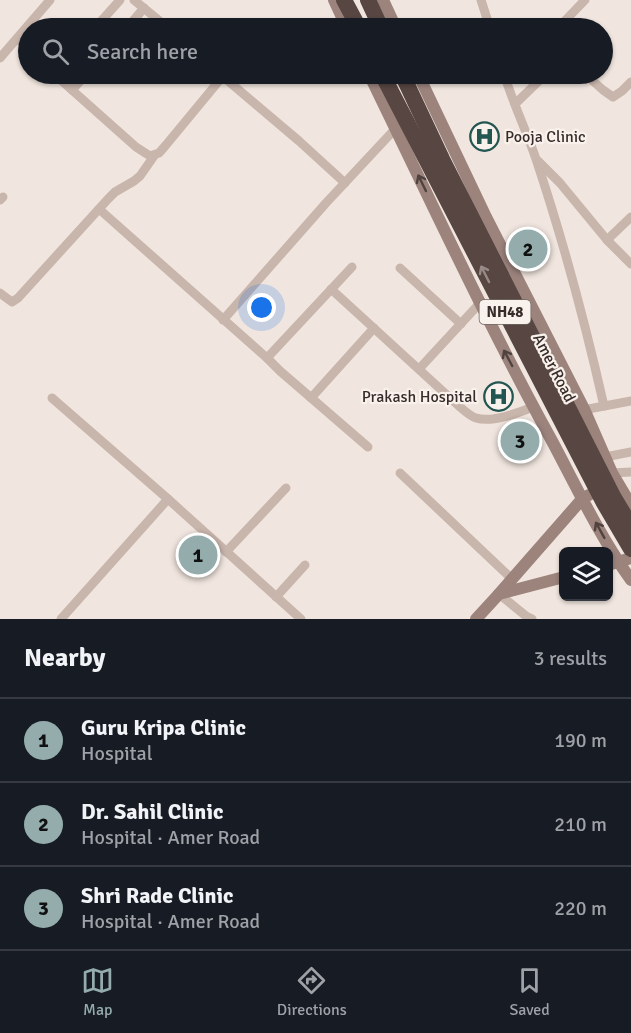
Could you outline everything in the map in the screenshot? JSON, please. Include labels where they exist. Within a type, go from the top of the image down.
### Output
[{"type":"highway","points":[[344,0],[354,18]]},
{"type":"highway","points":[[368,0],[376,18]]},
{"type":"highway","name":"Amer Road","points":[[387,84],[590,495],[631,549]]},
{"type":"highway","name":"Amer Road","points":[[418,84],[442,159],[577,411],[614,498],[631,526]]},
{"type":"street","points":[[35,18],[50,0]]},
{"type":"street","points":[[104,18],[120,0]]},
{"type":"street","points":[[134,0],[156,18]]},
{"type":"street","points":[[334,0],[342,18]]},
{"type":"street","points":[[383,0],[391,18]]},
{"type":"street","points":[[481,0],[487,18]]},
{"type":"street","points":[[568,18],[585,0]]},
{"type":"street","points":[[136,18],[144,8]]},
{"type":"street","points":[[0,58],[18,38]]},
{"type":"street","points":[[596,84],[613,97],[631,82]]},
{"type":"street","points":[[66,84],[143,153],[154,156]]},
{"type":"street","points":[[72,90],[78,84]]},
{"type":"street","points":[[0,293],[12,302],[18,298],[116,192],[140,176],[215,84]]},
{"type":"street","points":[[232,84],[345,183]]},
{"type":"street","points":[[374,84],[533,407],[590,495],[614,564],[631,580]]},
{"type":"street","points":[[510,84],[574,283],[604,406]]},
{"type":"street","points":[[515,104],[536,84]]},
{"type":"street","points":[[223,320],[396,128]]},
{"type":"street","points":[[536,160],[560,183],[607,240],[630,261]]},
{"type":"street","points":[[99,209],[368,447]]},
{"type":"street","points":[[607,240],[631,217]]},
{"type":"street","points":[[267,358],[352,267]]},
{"type":"street","points":[[400,268],[461,324]]},
{"type":"street","points":[[331,289],[472,416],[480,419],[512,416],[533,407]]},
{"type":"street","points":[[419,369],[480,303]]},
{"type":"street","points":[[311,398],[374,328]]},
{"type":"street","points":[[52,398],[301,619]]},
{"type":"street","points":[[631,401],[577,411],[631,505]]},
{"type":"street","points":[[605,457],[631,452]]},
{"type":"street","points":[[612,473],[631,472]]},
{"type":"street","points":[[400,473],[512,579]]},
{"type":"street","points":[[226,552],[286,488]]},
{"type":"street","points":[[476,619],[590,495]]},
{"type":"street","points":[[61,619],[168,500]]},
{"type":"street","points":[[614,564],[631,558]]},
{"type":"street","points":[[276,597],[305,565]]},
{"type":"street","points":[[499,594],[559,578]]},
{"type":"street","points":[[499,594],[527,618]]},
{"type":"place","name":"Pooja Clinic","points":[[484,137]]},
{"type":"place","name":"Dr. Sahil Clinic","points":[[528,249]]},
{"type":"place","name":"Prakash Hospital","points":[[498,397]]},
{"type":"place","name":"Shri Rade Clinic","points":[[520,441]]},
{"type":"place","name":"Guru Kripa Clinic","points":[[198,555]]}]
